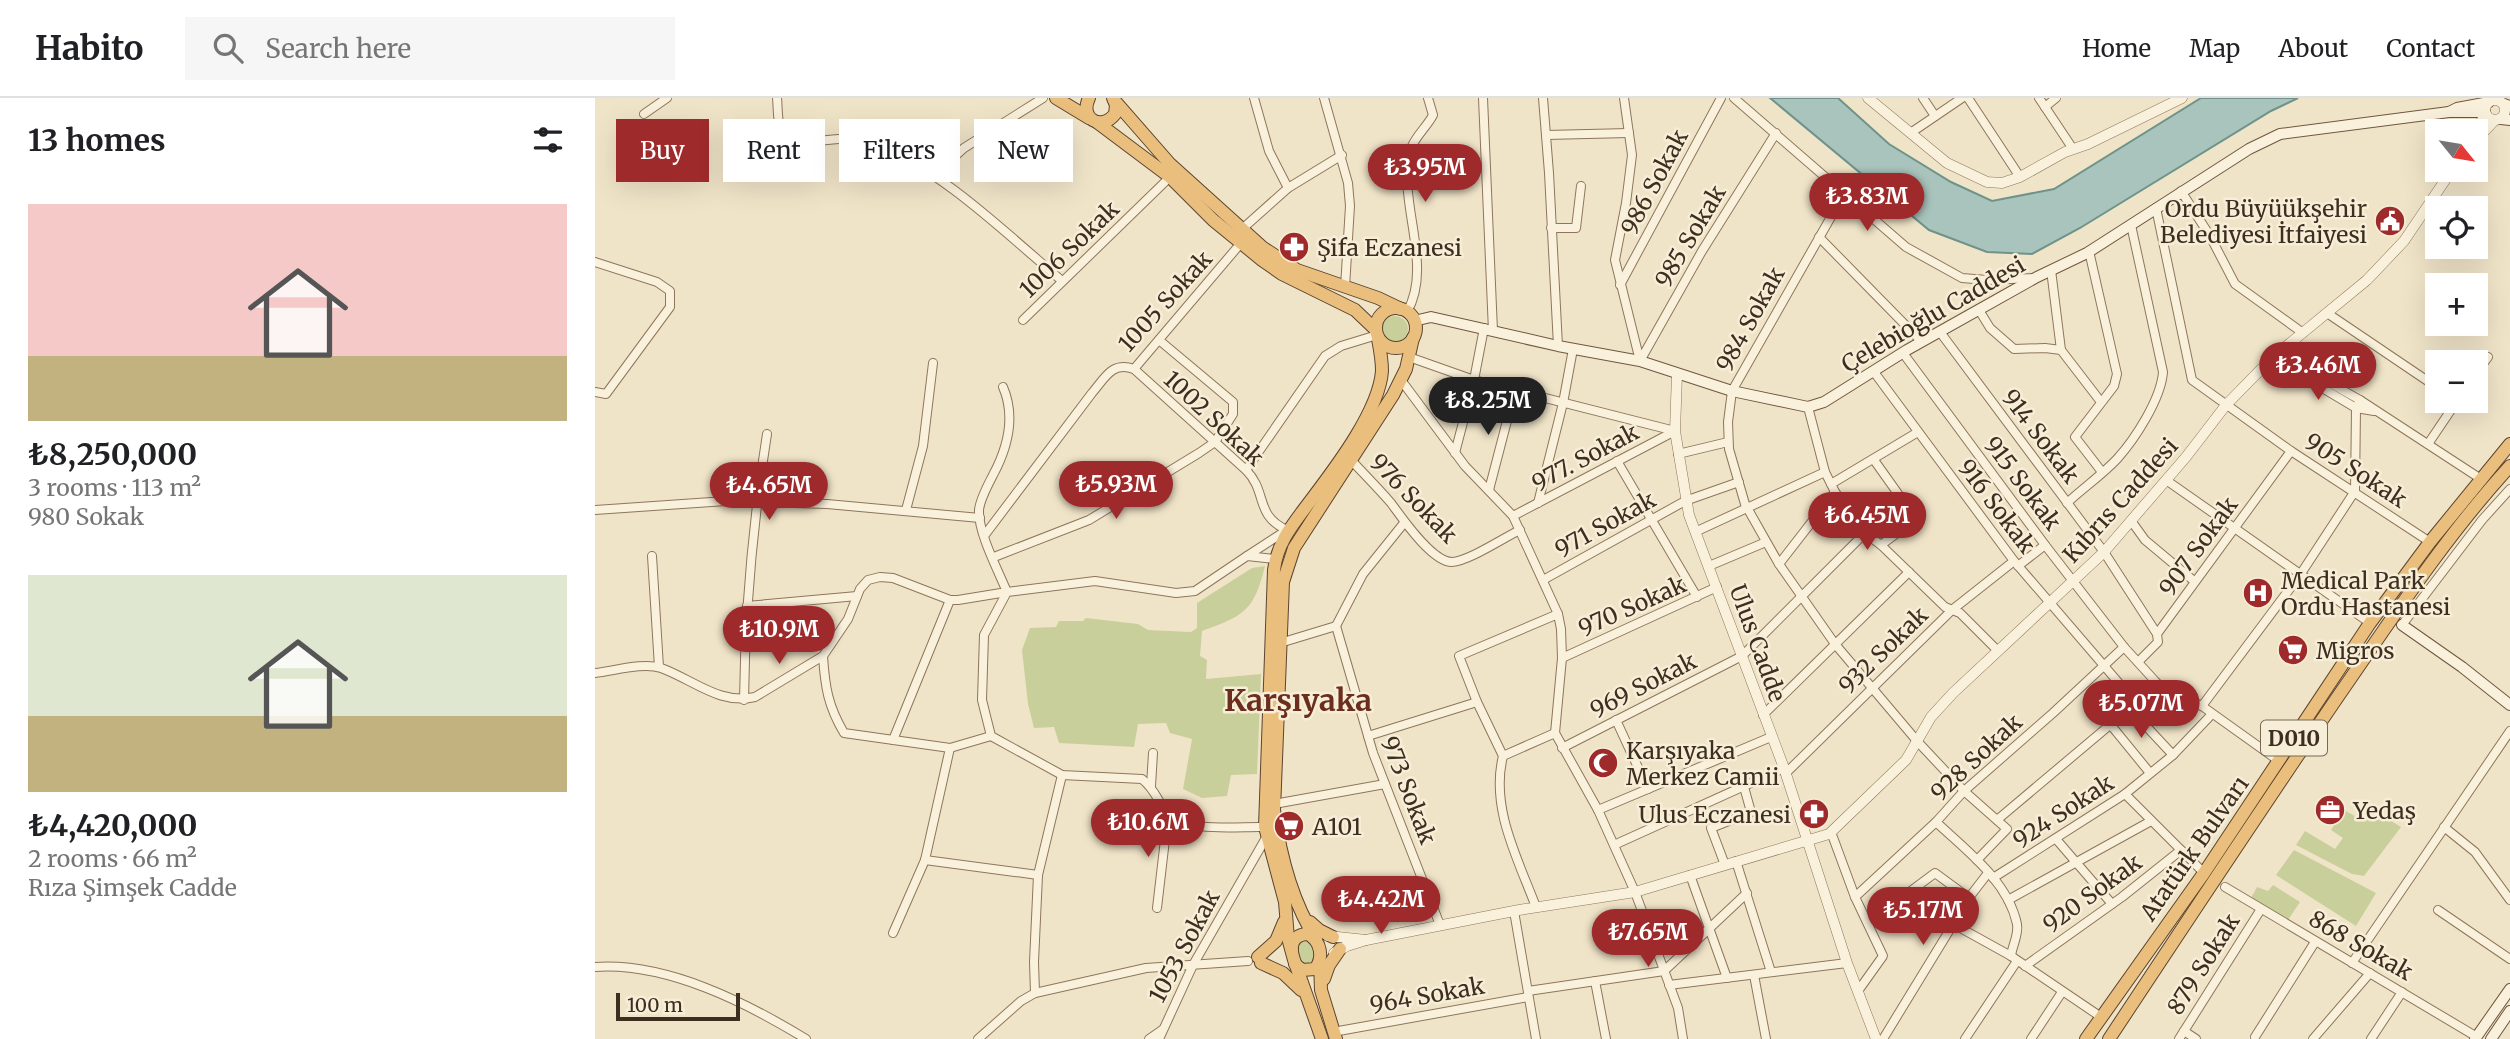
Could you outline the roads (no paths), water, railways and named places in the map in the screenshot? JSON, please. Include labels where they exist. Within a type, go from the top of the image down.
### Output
[{"type":"highway","points":[[1056,98],[1093,120],[1170,177],[1213,220],[1297,270],[1378,298],[1407,314],[1413,338],[1401,380],[1294,548],[1286,565],[1283,582],[1274,804],[1278,840],[1299,908],[1313,925],[1333,937]]},
{"type":"highway","points":[[1089,98],[1085,108],[1093,120],[1108,122],[1115,114],[1114,99]]},
{"type":"highway","points":[[1114,99],[1170,164],[1282,274],[1355,310],[1386,346],[1399,348],[1413,338]]},
{"type":"highway","points":[[1319,965],[1307,971],[1301,949],[1286,915],[1266,832],[1275,559],[1287,530],[1327,479],[1375,400],[1382,371],[1377,334],[1379,318],[1383,313],[1394,309],[1407,314]]},
{"type":"highway","name":"Atatürk Bulvarı","points":[[2086,1039],[2204,873],[2370,623],[2430,542],[2510,444]]},
{"type":"highway","name":"Atatürk Bulvarı","points":[[2109,1039],[2387,626],[2428,569],[2510,466]]},
{"type":"highway","points":[[1299,908],[1308,1001]]},
{"type":"highway","points":[[1286,915],[1276,941],[1256,960],[1292,980],[1330,1037]]},
{"type":"highway","points":[[1301,949],[1319,965],[1330,1037]]},
{"type":"highway","points":[[1321,990],[1329,965],[1340,949]]},
{"type":"main road","name":"Çelebioğlu Caddesi","points":[[1808,407],[1824,402],[1922,342],[2089,251],[2249,149],[2280,134],[2449,112],[2456,108],[2498,110]]},
{"type":"main road","points":[[1407,314],[1640,361],[1732,391],[1808,407]]},
{"type":"main road","points":[[2402,625],[2510,705]]},
{"type":"main road","points":[[2476,1038],[2510,989]]},
{"type":"main road","points":[[2491,1039],[2510,1011]]},
{"type":"street","points":[[644,114],[667,98]]},
{"type":"street","points":[[777,98],[781,129],[794,139],[807,142],[839,138]]},
{"type":"street","points":[[960,152],[1043,98]]},
{"type":"street","points":[[1254,98],[1269,151],[1289,188]]},
{"type":"street","points":[[1324,98],[1342,155],[1350,206],[1345,287]]},
{"type":"street","points":[[1407,314],[1416,291],[1415,238],[1407,183],[1410,150],[1433,115],[1428,98]]},
{"type":"street","points":[[1455,453],[1488,329],[1483,98]]},
{"type":"street","points":[[1543,98],[1558,346]]},
{"type":"street","points":[[1624,98],[1632,155],[1615,260],[1640,361]]},
{"type":"street","name":"986 Sokak","points":[[1621,285],[1721,98]]},
{"type":"street","points":[[1734,98],[1906,247],[1962,278],[1987,280],[2037,277]]},
{"type":"street","points":[[1868,98],[1947,163],[1973,177],[2002,183],[2088,144],[2170,100],[2182,98]]},
{"type":"street","points":[[1923,98],[1935,116]]},
{"type":"street","points":[[1912,132],[1962,98]]},
{"type":"street","points":[[1968,98],[2020,177]]},
{"type":"street","points":[[2039,98],[2073,149]]},
{"type":"street","points":[[2045,107],[2056,98]]},
{"type":"street","points":[[1546,135],[1629,133]]},
{"type":"street","name":"985 Sokak","points":[[1640,361],[1702,251],[1776,133]]},
{"type":"street","name":"1005 Sokak","points":[[984,536],[1108,374],[1117,367],[1133,369],[1241,236],[1289,188],[1342,155]]},
{"type":"street","name":"1006 Sokak","points":[[1023,320],[1170,177]]},
{"type":"street","points":[[941,182],[974,206],[1062,281]]},
{"type":"street","name":"Kıbrıs Caddesi","points":[[1366,940],[1536,907],[1635,892],[1831,831],[1906,760],[1931,717],[1997,650],[2132,523],[2226,405],[2275,356],[2367,280],[2404,241],[2444,182]]},
{"type":"street","points":[[1551,228],[1576,228],[1581,186]]},
{"type":"street","points":[[2181,191],[2210,236],[2235,284],[2303,333]]},
{"type":"street","name":"984 Sokak","points":[[1732,391],[1844,194]]},
{"type":"street","name":"905 Sokak","points":[[2157,208],[2192,380],[2291,451],[2430,542]]},
{"type":"street","points":[[2067,503],[2117,459],[2140,425],[2162,383],[2163,372],[2131,225]]},
{"type":"street","points":[[1819,237],[1922,342]]},
{"type":"street","points":[[2089,251],[2117,374],[2114,386],[2075,436],[2102,472]]},
{"type":"street","points":[[595,262],[657,282],[670,291],[670,307],[640,351],[606,394],[595,392]]},
{"type":"street","points":[[2051,270],[2061,350],[2101,402]]},
{"type":"street","points":[[1979,310],[1990,328],[2014,349],[2061,350]]},
{"type":"street","points":[[2327,313],[2425,379]]},
{"type":"street","name":"914 Sokak","points":[[1940,332],[2104,552],[2157,634]]},
{"type":"street","points":[[1246,470],[1325,356],[1341,345],[1377,334]]},
{"type":"street","points":[[994,557],[1089,520],[1215,442],[1233,414],[1233,402],[1159,340]]},
{"type":"street","points":[[1538,503],[1563,403],[1573,349]]},
{"type":"street","name":"915 Sokak","points":[[1903,353],[2124,647],[2167,693],[2202,706],[2279,761]]},
{"type":"street","points":[[2275,356],[2358,404],[2377,412],[2481,479]]},
{"type":"street","points":[[1409,358],[1474,380],[1675,431]]},
{"type":"street","points":[[906,510],[923,446],[933,363]]},
{"type":"street","name":"1002 Sokak","points":[[1133,369],[1254,478],[1265,512],[1273,523],[1287,530]]},
{"type":"street","name":"916 Sokak","points":[[1874,372],[2016,563],[2136,703],[2145,725],[2173,755]]},
{"type":"street","name":"Ulus Cadde","points":[[1677,374],[1675,431],[1685,501],[1785,771],[1847,963],[1876,1039]]},
{"type":"street","points":[[1401,380],[1455,453],[1513,516],[1558,614],[1562,658],[1555,733],[1598,810],[1635,892],[1678,1008],[1683,1039]]},
{"type":"street","points":[[991,736],[982,699],[984,635],[1007,592],[984,536],[979,508],[998,467],[1009,432],[1010,402],[1003,387]]},
{"type":"street","points":[[1489,490],[1515,390]]},
{"type":"street","points":[[1732,391],[1728,442],[1747,507],[1779,564],[1835,644],[1917,741],[1964,791],[2007,829],[1977,860]]},
{"type":"street","points":[[2202,706],[2300,575],[2355,491],[2358,404]]},
{"type":"street","points":[[1808,407],[1825,472],[1865,533],[1945,607],[1960,613],[1997,650]]},
{"type":"street","points":[[2428,444],[2449,413]]},
{"type":"street","name":"977. Sokak","points":[[1513,516],[1675,431]]},
{"type":"street","points":[[1779,564],[1833,488],[1918,432]]},
{"type":"street","points":[[744,700],[747,606],[756,502],[767,434]]},
{"type":"street","points":[[1678,454],[1728,442]]},
{"type":"street","name":"907 Sokak","points":[[2138,662],[2158,642],[2157,634],[2291,451]]},
{"type":"street","name":"976 Sokak","points":[[1351,460],[1390,503],[1404,523],[1439,557],[1451,562],[1465,558],[1520,530]]},
{"type":"street","points":[[1874,460],[1916,519],[1881,545]]},
{"type":"street","points":[[1617,461],[1697,597]]},
{"type":"street","points":[[1695,532],[1825,472]]},
{"type":"street","points":[[2166,480],[2370,623]]},
{"type":"street","name":"971 Sokak","points":[[1543,580],[1685,501],[1739,482]]},
{"type":"street","points":[[2402,625],[2481,520],[2510,489]]},
{"type":"street","points":[[595,510],[726,501],[827,504],[980,518]]},
{"type":"street","points":[[1280,643],[1336,625],[1363,574],[1404,523]]},
{"type":"street","points":[[2132,523],[2145,540],[2194,581]]},
{"type":"street","points":[[595,673],[659,667],[722,697],[744,700],[755,697],[823,656],[848,619],[857,596],[868,580],[880,577],[907,582],[950,600],[1094,581],[1176,593],[1195,591],[1287,530]]},
{"type":"street","name":"969 Sokak","points":[[1562,748],[1742,656],[1865,533]]},
{"type":"street","points":[[1709,566],[1766,541]]},
{"type":"street","name":"932 Sokak","points":[[1614,845],[1785,771],[1952,610],[2045,545]]},
{"type":"street","points":[[652,556],[659,667]]},
{"type":"street","points":[[1247,556],[1275,559]]},
{"type":"street","points":[[1763,715],[1909,572]]},
{"type":"street","name":"970 Sokak","points":[[1562,658],[1717,587]]},
{"type":"street","points":[[747,606],[857,596]]},
{"type":"street","points":[[893,740],[950,600]]},
{"type":"street","points":[[1536,907],[1507,829],[1500,798],[1499,778],[1503,756],[1459,656],[1558,614]]},
{"type":"street","name":"973 Sokak","points":[[1336,625],[1368,736],[1440,925]]},
{"type":"street","name":"928 Sokak","points":[[1855,897],[1936,822],[1964,791],[2124,647]]},
{"type":"street","points":[[823,656],[825,684],[831,710],[844,733],[950,748],[991,736],[1062,775],[1142,779],[1151,786],[1168,814],[1181,824],[1266,832]]},
{"type":"street","points":[[1368,736],[1477,702]]},
{"type":"street","points":[[1997,820],[2136,703]]},
{"type":"street","name":"924 Sokak","points":[[1883,1039],[1955,925],[1969,898],[1990,876],[2056,839],[2125,794],[2173,755],[2212,714]]},
{"type":"street","points":[[1616,720],[1648,789]]},
{"type":"street","points":[[2110,724],[2150,773]]},
{"type":"street","points":[[2353,963],[2510,731]]},
{"type":"street","points":[[1503,756],[1555,733]]},
{"type":"street","points":[[1598,810],[1771,737]]},
{"type":"street","points":[[893,933],[925,860],[950,748]]},
{"type":"street","points":[[1151,786],[1153,753]]},
{"type":"street","points":[[1035,992],[1038,875],[1062,775]]},
{"type":"street","points":[[1274,804],[1385,784]]},
{"type":"street","points":[[1725,865],[1711,828],[1751,812],[1744,787]]},
{"type":"street","points":[[2125,794],[2204,873]]},
{"type":"street","points":[[1157,908],[1168,814]]},
{"type":"street","points":[[2008,900],[2151,821]]},
{"type":"street","points":[[1936,822],[1977,860],[2008,900],[2018,926],[2018,961]]},
{"type":"street","points":[[2444,827],[2475,852],[2510,900]]},
{"type":"street","points":[[1831,831],[1855,897],[1883,956],[1858,991]]},
{"type":"street","name":"1053 Sokak","points":[[1160,1035],[1193,965],[1266,832]]},
{"type":"street","points":[[2056,839],[2112,904]]},
{"type":"street","name":"920 Sokak","points":[[1965,1039],[2018,961],[2112,904],[2181,850]]},
{"type":"street","points":[[925,860],[1038,875]]},
{"type":"street","points":[[1736,861],[1771,972]]},
{"type":"street","points":[[1868,923],[1934,873],[1969,898]]},
{"type":"street","points":[[1690,876],[1727,978]]},
{"type":"street","name":"868 Sokak","points":[[2225,887],[2476,1038]]},
{"type":"street","points":[[1664,971],[1747,893]]},
{"type":"street","name":"879 Sokak","points":[[2179,1039],[2260,909]]},
{"type":"street","points":[[2438,910],[2510,959]]},
{"type":"street","points":[[1514,911],[1536,1039]]},
{"type":"street","points":[[1955,925],[2018,961],[2101,1017]]},
{"type":"street","points":[[978,1039],[1035,992],[1146,968],[1256,960],[1301,949],[1333,937],[1366,940]]},
{"type":"street","points":[[1319,965],[1340,949],[1366,940]]},
{"type":"street","points":[[2255,1037],[2315,942]]},
{"type":"street","points":[[1256,960],[1301,949]]},
{"type":"street","points":[[1669,985],[1847,963]]},
{"type":"street","points":[[595,967],[639,971],[709,989],[764,1014],[806,1039]]},
{"type":"street","name":"964 Sokak","points":[[1330,1037],[1528,994],[1664,971]]},
{"type":"street","points":[[2313,1039],[2370,973]]},
{"type":"street","points":[[1754,975],[1766,1039]]},
{"type":"street","points":[[1595,981],[1607,1039]]},
{"type":"street","points":[[2031,1039],[2062,992]]},
{"type":"street","points":[[2371,1039],[2402,992]]},
{"type":"street","points":[[2184,1031],[2196,1039]]},
{"type":"street","points":[[1149,1039],[1160,1035]]},
{"type":"water","points":[[1770,98],[1838,98],[1889,144],[1951,182],[1992,201],[2054,189],[2201,98],[2298,98],[2271,111],[2080,228],[2032,254],[1987,252],[1929,230]]},
{"type":"place","name":"Ordu Büyüükşehir Belediyesi İtfaiyesi","points":[[2390,221]]},
{"type":"place","name":"Şifa Eczanesi","points":[[1294,247]]},
{"type":"place","name":"Medical Park Ordu Hastanesi","points":[[2258,593]]},
{"type":"place","name":"Migros","points":[[2293,650]]},
{"type":"place","name":"Karşıyaka Merkez Camii","points":[[1603,763]]},
{"type":"place","name":"Yedaş","points":[[2330,810]]},
{"type":"place","name":"Ulus Eczanesi","points":[[1814,814]]},
{"type":"place","name":"A101","points":[[1289,826]]},
{"type":"district","name":"Karşıyaka","points":[[1298,700]]}]
